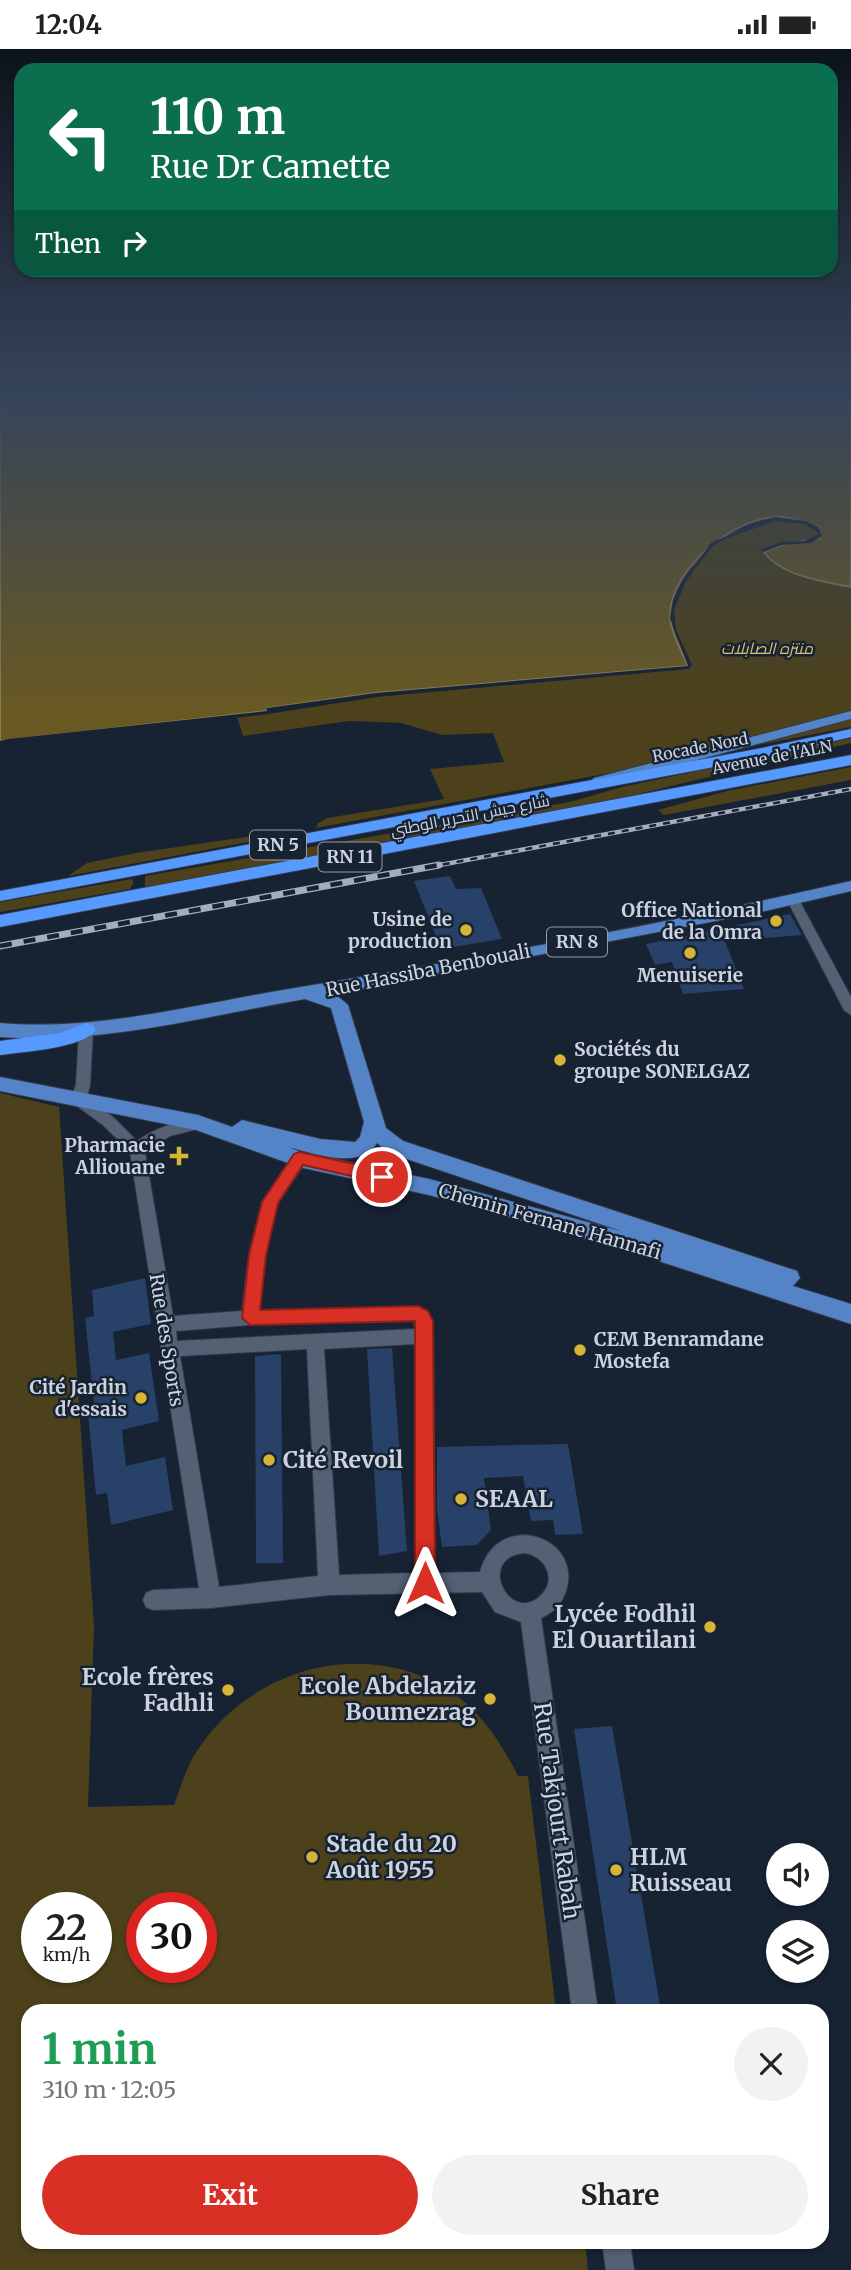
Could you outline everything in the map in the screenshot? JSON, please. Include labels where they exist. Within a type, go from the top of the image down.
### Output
[{"type":"highway","name":"Rocade Nord","points":[[555,792],[851,733]]},
{"type":"highway","name":"Rocade Nord","points":[[699,789],[723,779],[851,752]]},
{"type":"highway","name":"Avenue de l'ALN","points":[[699,789],[851,760]]},
{"type":"highway","name":"شارع جيش التحرير الوطني","points":[[0,921],[699,789]]},
{"type":"highway","name":"شارع جيش التحرير الوطني","points":[[0,895],[555,792]]},
{"type":"highway","points":[[0,1044],[63,1039],[86,1030]]},
{"type":"main road","points":[[555,792],[851,715]]},
{"type":"main road","name":"Rue Hassiba Benbouali","points":[[86,1030],[301,993],[793,900],[851,886]]},
{"type":"main road","name":"Chemin Fernane Hannafi","points":[[301,993],[328,998],[339,1005],[374,1122],[384,1140],[396,1147],[627,1221],[851,1299]]},
{"type":"main road","name":"Chemin Fernane Hannafi","points":[[0,1084],[198,1123],[299,1159],[429,1187],[616,1238],[851,1314]]},
{"type":"main road","points":[[198,1123],[223,1123],[341,1151],[359,1149],[371,1139],[374,1122]]},
{"type":"street","points":[[793,900],[851,1010]]},
{"type":"street","points":[[86,1030],[81,1102],[108,1121],[137,1150],[148,1140],[164,1132],[198,1123]]},
{"type":"street","name":"Rue des Sports","points":[[137,1150],[211,1598]]},
{"type":"street","points":[[250,1318],[257,1255],[270,1202],[299,1159]]},
{"type":"street","points":[[164,1324],[250,1318],[418,1314],[424,1321],[425,1583]]},
{"type":"street","points":[[168,1349],[423,1336]]},
{"type":"street","points":[[315,1341],[329,1585]]},
{"type":"street","points":[[527,1544],[545,1551],[559,1572],[559,1584],[551,1601],[530,1612],[506,1606],[497,1598],[489,1582],[492,1563],[508,1547],[527,1544]]},
{"type":"street","points":[[153,1601],[211,1598],[329,1585],[489,1582]]},
{"type":"street","name":"Rue Takjourt Rabah","points":[[530,1612],[584,2004]]},
{"type":"street","points":[[618,2249],[620,2270]]},
{"type":"green space","name":"منتزه الصابلات","points":[[782,517],[813,524],[822,536],[767,556],[793,571],[851,587],[851,712],[626,770],[316,828],[318,823],[327,818],[444,799],[430,769],[504,762],[493,733],[442,735],[401,723],[349,721],[243,736],[236,714],[673,631],[671,610],[696,560],[720,537]]},
{"type":"green space","points":[[851,719],[851,727],[737,749]]},
{"type":"green space","points":[[851,738],[851,743],[613,800],[454,832],[145,887],[145,876],[570,802],[622,787]]},
{"type":"green space","points":[[851,767],[851,780],[664,815],[658,810],[727,791]]},
{"type":"green space","points":[[273,833],[274,837],[68,876],[87,863]]},
{"type":"green space","points":[[132,879],[134,882],[130,889],[0,912],[0,902]]},
{"type":"green space","points":[[0,1093],[59,1107],[94,1626],[88,1807],[174,1805],[193,1757],[219,1723],[246,1700],[276,1682],[308,1670],[342,1664],[377,1665],[411,1672],[444,1687],[468,1705],[496,1738],[518,1776],[528,1776],[555,2004],[21,2004],[21,2249],[586,2249],[588,2270],[0,2270]]},
{"type":"shaded area","points":[[0,497],[851,497],[851,587],[804,577],[781,567],[764,552],[782,545],[820,538],[818,527],[782,517],[764,518],[745,525],[726,535],[693,563],[673,598],[670,616],[674,635],[688,666],[376,693],[268,708],[268,711],[0,741]]},
{"type":"pier","points":[[775,517],[806,521],[818,527],[822,536],[811,543],[782,545],[761,553],[762,549],[781,542],[804,541],[819,534],[805,524],[775,521],[722,540],[711,548],[686,581],[674,610],[676,630],[692,665],[689,669],[376,697],[268,714],[0,745],[0,741],[8,739],[267,711],[267,708],[376,693],[688,666],[670,618],[673,600],[684,579],[712,542]]},
{"type":"building","points":[[450,876],[456,889],[481,888],[502,939],[441,949],[414,881]]},
{"type":"building","name":"Office National de la Omra","points":[[790,914],[802,935],[766,938],[757,932],[725,938],[723,928]]},
{"type":"building","name":"Menuiserie","points":[[720,929],[744,989],[683,994],[672,962],[655,965],[646,944]]},
{"type":"building","name":"Cité Jardin d'essais","points":[[145,1278],[151,1324],[113,1332],[116,1360],[149,1353],[159,1421],[122,1430],[126,1466],[165,1457],[173,1510],[111,1525],[107,1493],[96,1495],[88,1414],[95,1412],[85,1318],[94,1316],[92,1290]]},
{"type":"building","points":[[392,1348],[407,1551],[379,1556],[367,1349]]},
{"type":"building","name":"Cité Revoil","points":[[281,1354],[283,1563],[256,1563],[255,1356]]},
{"type":"building","name":"SEAAL","points":[[568,1444],[583,1534],[555,1535],[553,1520],[531,1521],[523,1476],[484,1478],[491,1530],[477,1545],[442,1547],[437,1509],[437,1447]]},
{"type":"building","name":"HLM Ruisseau","points":[[612,1726],[660,2004],[616,2004],[574,1729]]},
{"type":"railway","points":[[429,867],[851,789]]},
{"type":"railway","points":[[0,946],[439,865]]},
{"type":"place","name":"Office National de la Omra","points":[[776,921]]},
{"type":"place","name":"Usine de production","points":[[466,930]]},
{"type":"place","name":"Menuiserie","points":[[690,953]]},
{"type":"place","name":"Sociétés du groupe SONELGAZ","points":[[560,1060]]},
{"type":"place","name":"Pharmacie Alliouane","points":[[179,1156]]},
{"type":"place","name":"CEM Benramdane Mostefa","points":[[580,1350]]},
{"type":"place","name":"Cité Jardin d'essais","points":[[141,1398]]},
{"type":"place","name":"Cité Revoil","points":[[269,1460]]},
{"type":"place","name":"SEAAL","points":[[461,1499]]},
{"type":"place","name":"Lycée Fodhil El Ouartilani","points":[[710,1627]]},
{"type":"place","name":"Ecole frères Fadhli","points":[[228,1690]]},
{"type":"place","name":"Ecole Abdelaziz Boumezrag","points":[[490,1699]]},
{"type":"place","name":"Stade du 20 Août 1955","points":[[312,1857]]},
{"type":"place","name":"HLM Ruisseau","points":[[616,1870]]},
{"type":"route","points":[[382,1177],[299,1159],[270,1202],[257,1255],[250,1318],[421,1316],[424,1321],[425,1583]]}]
